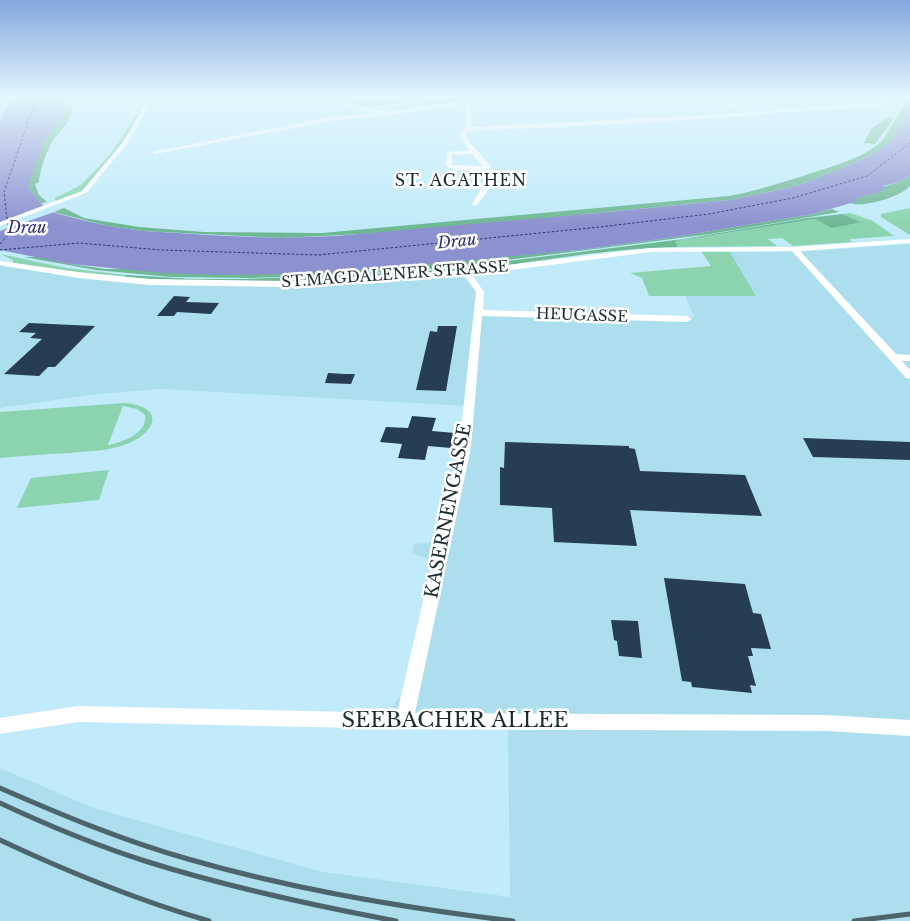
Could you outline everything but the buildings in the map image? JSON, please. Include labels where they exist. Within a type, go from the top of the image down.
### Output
[{"type":"street","points":[[0,229],[86,194],[93,182],[128,139]]},
{"type":"street","points":[[155,152],[224,139]]},
{"type":"street","points":[[464,139],[472,152],[488,168],[490,181],[477,197],[475,204]]},
{"type":"street","points":[[472,152],[449,154],[450,166],[454,168],[488,168]]},
{"type":"street","points":[[0,224],[68,202]]},
{"type":"street","name":"ST.MAGDALENER STRASSE","points":[[0,263],[78,275],[161,283],[287,284],[467,273],[651,250],[794,249],[910,241]]},
{"type":"street","points":[[794,249],[910,376]]},
{"type":"street","name":"KASERNENGASSE","points":[[404,721],[465,447],[479,290],[467,273]]},
{"type":"street","name":"HEUGASSE","points":[[477,313],[687,319]]},
{"type":"street","points":[[891,357],[910,358]]},
{"type":"street","name":"SEEBACHER ALLEE","points":[[0,726],[78,714],[404,721],[826,723],[910,728]]},
{"type":"shaded area","points":[[910,244],[910,921],[0,921],[0,768],[93,808],[323,872],[510,897],[508,730],[391,707],[404,693],[431,569],[430,563],[426,558],[412,553],[414,544],[429,543],[440,533],[467,406],[161,389],[89,395],[0,408],[0,266],[75,277],[151,285],[461,276],[478,290],[479,311],[694,317],[685,296],[756,296],[730,252],[797,252]]},
{"type":"green space","points":[[47,139],[54,139],[42,165],[39,182],[35,184],[39,195],[47,202],[41,203],[28,188],[34,165]]},
{"type":"green space","points":[[120,139],[124,139],[88,185],[79,193],[58,202],[55,200],[55,198],[81,185],[109,156]]},
{"type":"green space","points":[[866,139],[879,139],[875,144],[864,143]]},
{"type":"green space","points":[[893,139],[878,151],[857,162],[797,186],[730,200],[404,232],[281,238],[143,231],[108,226],[53,212],[64,208],[84,218],[139,227],[204,232],[322,233],[729,196],[806,175],[847,161],[875,147],[883,140]]},
{"type":"green space","points":[[910,175],[910,186],[890,198],[864,204],[850,203],[858,201],[855,198],[875,194],[882,187],[899,182]]},
{"type":"green space","points":[[910,208],[910,235],[881,217],[881,214]]},
{"type":"green space","points":[[832,209],[839,212],[710,234],[442,268],[358,274],[250,278],[171,277],[96,270],[24,257],[40,257],[70,264],[106,269],[506,256],[579,250],[675,237],[813,214]]},
{"type":"green space","points":[[850,213],[873,221],[894,236],[849,239],[852,242],[793,246],[782,238],[768,239],[777,246],[678,247],[675,241],[815,219],[833,228],[852,223],[842,214]]},
{"type":"green space","points":[[842,214],[861,222],[832,228],[815,219],[675,241],[678,247],[623,250],[441,273],[255,282],[157,280],[125,277],[126,275],[194,279],[244,279],[420,272],[684,239],[807,218]]},
{"type":"green space","points":[[701,251],[730,252],[756,296],[649,296],[642,278],[630,273],[711,266]]},
{"type":"green space","points":[[0,254],[66,268],[126,275],[125,277],[79,273],[13,263],[13,260]]},
{"type":"green space","points":[[124,403],[146,409],[151,414],[152,420],[151,426],[146,433],[138,439],[113,448],[0,458],[0,412]],"holes":[[[123,406],[137,409],[145,415],[145,422],[138,432],[120,442],[108,445]]]},
{"type":"green space","points":[[109,470],[99,500],[17,508],[31,478]]},
{"type":"water","name":"Drau","points":[[0,139],[47,139],[43,144],[28,188],[48,211],[108,226],[143,231],[281,238],[336,236],[730,200],[797,186],[857,162],[878,151],[893,139],[910,139],[910,175],[899,182],[883,186],[885,189],[875,194],[856,198],[858,201],[813,214],[675,237],[579,250],[334,273],[224,275],[164,273],[70,264],[0,250]]},
{"type":"pier","points":[[47,206],[57,211],[0,231],[0,223]]},
{"type":"ferry route","points":[[7,219],[4,192],[22,139]]},
{"type":"ferry route","points":[[0,250],[79,243],[161,250],[319,255],[600,227],[709,214],[793,198],[867,176],[910,143]]},
{"type":"ferry route","points":[[0,244],[9,234],[8,223]]},
{"type":"railway","points":[[0,788],[117,836],[164,852],[228,870],[349,897],[513,921]]},
{"type":"railway","points":[[0,803],[53,827],[126,855],[176,870],[269,895],[396,921]]},
{"type":"railway","points":[[0,840],[103,885],[209,921]]},
{"type":"railway","points":[[854,921],[910,914]]},
{"type":"district","name":"ST. AGATHEN","points":[[461,181]]}]
